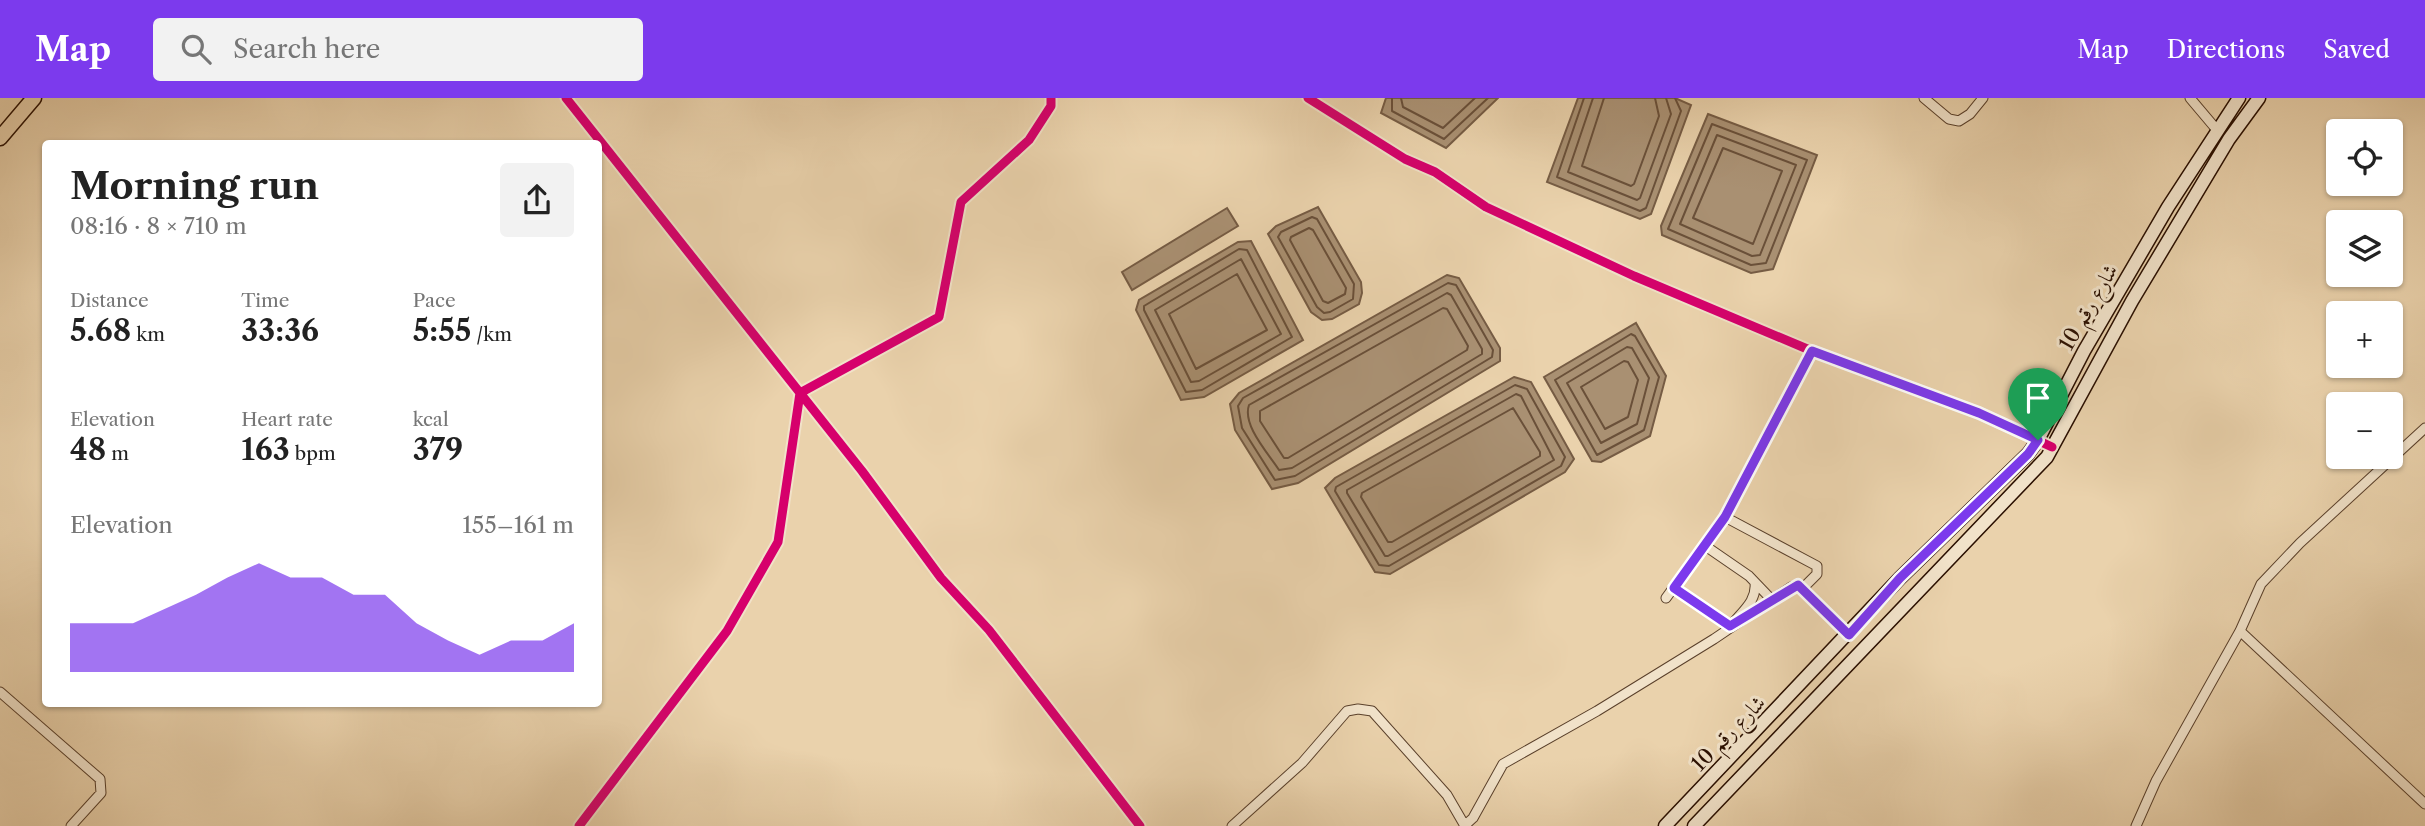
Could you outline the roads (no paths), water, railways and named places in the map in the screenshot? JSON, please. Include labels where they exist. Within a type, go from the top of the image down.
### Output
[{"type":"main road","points":[[0,138],[34,98]]},
{"type":"main road","name":"شارع رقم 10","points":[[1665,826],[1849,635],[1900,578],[2028,454],[2116,296],[2239,98]]},
{"type":"main road","name":"شارع رقم 10","points":[[1694,826],[2047,457],[2114,331],[2206,175],[2259,98]]},
{"type":"street","points":[[566,98],[599,140]]},
{"type":"street","points":[[800,393],[939,317],[961,202],[1029,140],[1051,106],[1051,98]]},
{"type":"street","points":[[1308,98],[1405,159],[1435,172],[1486,207],[1634,276],[1812,351],[1979,413],[2052,447]]},
{"type":"street","points":[[1924,98],[1949,119],[1959,121],[1970,114],[1983,98]]},
{"type":"street","points":[[2190,98],[2217,130]]},
{"type":"street","points":[[602,143],[800,393],[942,578],[989,630],[1140,826]]},
{"type":"street","points":[[1666,598],[1725,517],[1812,351]]},
{"type":"street","points":[[579,826],[727,631],[778,542],[800,393]]},
{"type":"street","points":[[2136,826],[2157,781],[2240,631],[2261,584],[2300,543],[2425,428]]},
{"type":"street","points":[[1725,517],[1817,566],[1817,574],[1803,587]]},
{"type":"street","points":[[1704,545],[1755,583],[1772,600]]},
{"type":"street","points":[[1730,626],[1752,602],[1756,592],[1755,583]]},
{"type":"street","points":[[1232,826],[1302,763],[1347,711],[1372,711],[1447,795],[1465,826],[1473,818],[1503,764],[1597,711],[1795,585],[1803,587],[1849,635]]},
{"type":"street","points":[[1674,588],[1730,626]]},
{"type":"street","points":[[2240,631],[2425,804]]},
{"type":"street","points":[[0,692],[100,779],[100,793],[71,826]]},
{"type":"water","points":[[1386,98],[1498,98],[1446,148],[1381,113]]},
{"type":"water","points":[[1578,98],[1675,98],[1691,105],[1651,214],[1640,219],[1547,182]]},
{"type":"water","points":[[1708,114],[1817,155],[1773,269],[1751,273],[1662,235],[1661,226]]},
{"type":"water","points":[[1318,207],[1361,282],[1362,293],[1359,304],[1332,319],[1322,320],[1311,312],[1268,234],[1276,226]]},
{"type":"water","points":[[1227,208],[1238,226],[1132,290],[1122,272]]},
{"type":"water","points":[[1251,241],[1303,340],[1204,397],[1181,400],[1136,310],[1139,300],[1238,242]]},
{"type":"water","points":[[1447,275],[1459,278],[1500,348],[1500,361],[1298,483],[1272,489],[1235,430],[1230,404],[1239,393]]},
{"type":"water","points":[[1636,323],[1666,376],[1650,436],[1601,462],[1592,461],[1544,377]]},
{"type":"water","points":[[1514,377],[1531,382],[1574,459],[1565,472],[1390,574],[1375,572],[1325,488],[1335,478]]}]
